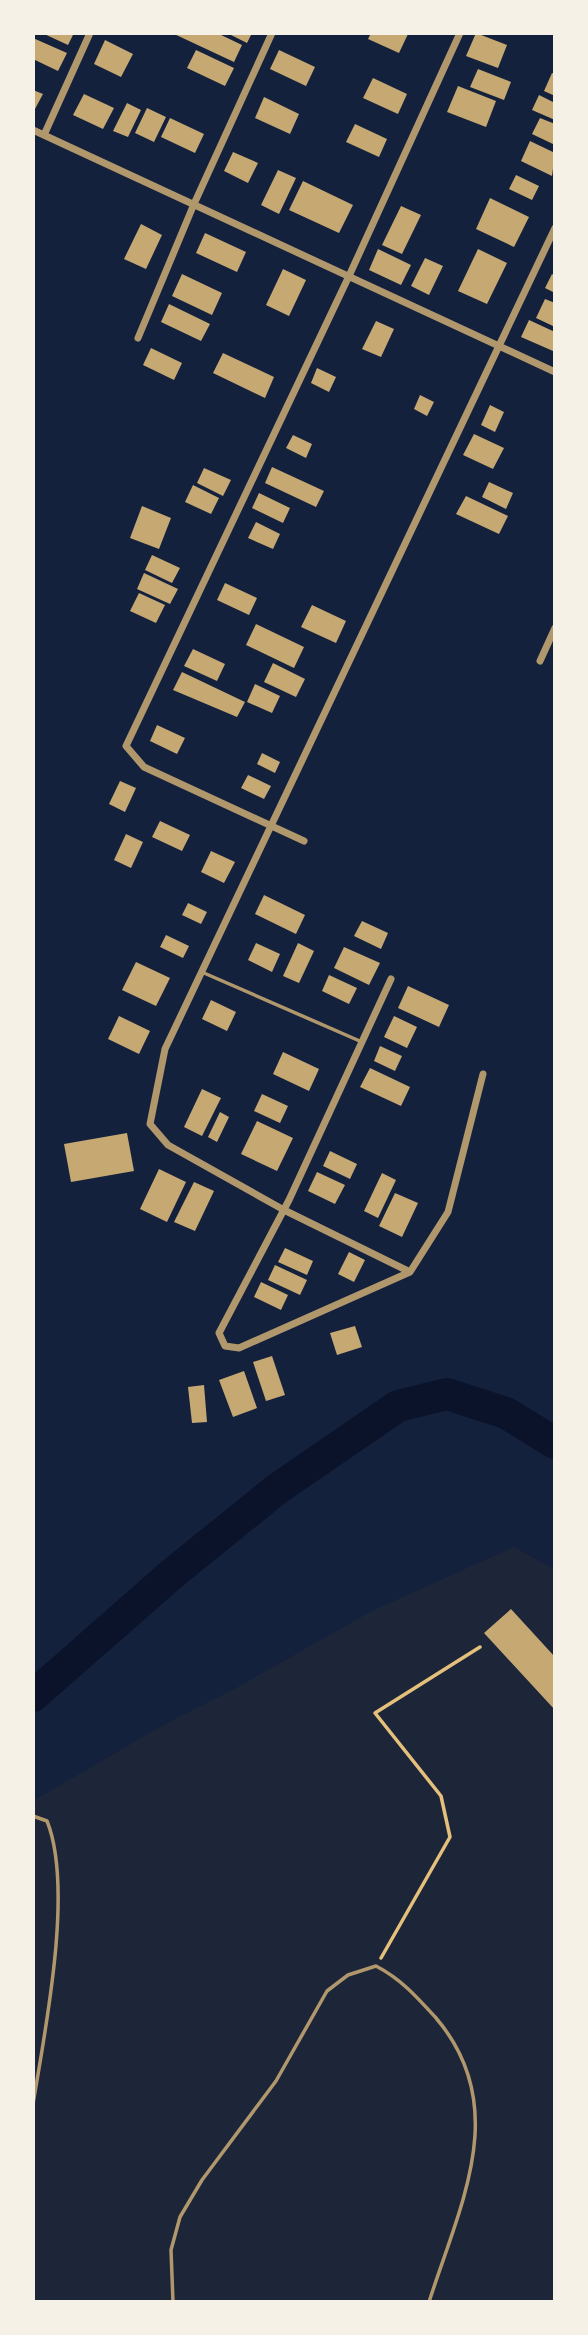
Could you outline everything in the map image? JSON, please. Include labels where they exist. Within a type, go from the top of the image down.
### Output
[{"type":"street","points":[[44,135],[90,33]]},
{"type":"street","points":[[138,338],[194,204],[272,33]]},
{"type":"street","points":[[304,841],[144,767],[126,746],[349,276],[460,33]]},
{"type":"street","points":[[33,130],[555,372]]},
{"type":"street","points":[[410,1272],[284,1210],[167,1145],[150,1124],[165,1049],[204,973],[270,827],[555,228]]},
{"type":"street","points":[[540,660],[555,628]]},
{"type":"street","points":[[391,979],[284,1210],[219,1333],[225,1346],[239,1348],[410,1272],[448,1212],[483,1074]]},
{"type":"lane","points":[[204,973],[362,1042]]},
{"type":"lane","points":[[33,1816],[47,1821],[53,1837],[58,1915],[48,2011],[33,2104]]},
{"type":"lane","points":[[173,2302],[171,2250],[180,2217],[202,2180],[276,2081],[327,1991],[348,1975],[376,1966],[410,1989],[451,2036],[473,2084],[476,2122],[468,2179],[429,2302]]},
{"type":"path","points":[[376,1966],[450,1837],[441,1796],[375,1713],[480,1647]]},
{"type":"shaded area","points":[[514,1547],[555,1570],[555,2302],[33,2302],[33,1801],[167,1723],[236,1688],[372,1611]]},
{"type":"building","points":[[42,33],[74,33],[68,45]]},
{"type":"building","points":[[172,33],[217,33],[242,45],[234,62]]},
{"type":"building","points":[[227,33],[252,33],[247,43]]},
{"type":"building","points":[[371,33],[408,34],[399,53],[368,39]]},
{"type":"building","points":[[476,33],[507,45],[498,68],[466,56]]},
{"type":"building","points":[[33,38],[67,53],[58,71],[33,59]]},
{"type":"building","points":[[105,40],[133,54],[121,77],[94,64]]},
{"type":"building","points":[[196,50],[234,68],[225,86],[187,68]]},
{"type":"building","points":[[279,50],[315,67],[306,86],[270,69]]},
{"type":"building","points":[[478,69],[511,82],[504,100],[470,87]]},
{"type":"building","points":[[552,73],[555,74],[555,96],[544,91]]},
{"type":"building","points":[[373,78],[407,94],[398,114],[363,98]]},
{"type":"building","points":[[458,86],[496,101],[486,127],[447,112]]},
{"type":"building","points":[[33,90],[43,94],[35,109],[33,108]]},
{"type":"building","points":[[84,94],[114,108],[103,129],[73,115]]},
{"type":"building","points":[[539,95],[555,103],[555,120],[532,110]]},
{"type":"building","points":[[264,97],[299,114],[290,134],[255,118]]},
{"type":"building","points":[[127,103],[141,110],[128,137],[113,131]]},
{"type":"building","points":[[147,108],[166,117],[154,142],[135,133]]},
{"type":"building","points":[[170,118],[204,134],[195,153],[161,137]]},
{"type":"building","points":[[540,118],[555,124],[555,145],[532,134]]},
{"type":"building","points":[[355,124],[387,139],[379,157],[346,142]]},
{"type":"building","points":[[530,141],[555,153],[552,176],[521,161]]},
{"type":"building","points":[[233,152],[258,163],[248,183],[224,171]]},
{"type":"building","points":[[278,170],[296,178],[279,214],[261,205]]},
{"type":"building","points":[[516,175],[539,186],[532,200],[509,189]]},
{"type":"building","points":[[303,181],[353,205],[339,233],[289,210]]},
{"type":"building","points":[[490,198],[529,217],[514,247],[476,229]]},
{"type":"building","points":[[401,206],[421,215],[402,254],[382,245]]},
{"type":"building","points":[[141,224],[162,235],[146,269],[124,259]]},
{"type":"building","points":[[205,233],[246,252],[237,272],[196,253]]},
{"type":"building","points":[[378,249],[411,265],[401,285],[369,270]]},
{"type":"building","points":[[478,249],[507,263],[487,304],[458,291]]},
{"type":"building","points":[[425,258],[443,266],[429,295],[411,286]]},
{"type":"building","points":[[283,269],[306,280],[289,316],[266,305]]},
{"type":"building","points":[[182,274],[222,293],[212,315],[172,296]]},
{"type":"building","points":[[552,274],[555,276],[555,293],[545,288]]},
{"type":"building","points":[[545,299],[555,303],[555,327],[536,318]]},
{"type":"building","points":[[169,304],[210,324],[201,341],[161,322]]},
{"type":"building","points":[[529,320],[555,332],[553,351],[521,337]]},
{"type":"building","points":[[376,321],[394,329],[381,357],[362,349]]},
{"type":"building","points":[[151,348],[182,363],[174,380],[143,365]]},
{"type":"building","points":[[223,353],[274,377],[265,398],[213,373]]},
{"type":"building","points":[[317,368],[336,377],[329,392],[311,383]]},
{"type":"building","points":[[420,395],[434,402],[427,416],[414,409]]},
{"type":"building","points":[[490,405],[504,412],[495,432],[481,425]]},
{"type":"building","points":[[474,434],[504,448],[493,469],[463,455]]},
{"type":"building","points":[[293,435],[312,444],[306,458],[286,448]]},
{"type":"building","points":[[272,467],[324,491],[316,507],[265,483]]},
{"type":"building","points":[[204,468],[231,480],[223,496],[197,483]]},
{"type":"building","points":[[489,482],[513,493],[506,509],[482,497]]},
{"type":"building","points":[[193,485],[219,498],[211,514],[185,502]]},
{"type":"building","points":[[259,493],[290,508],[283,523],[252,508]]},
{"type":"building","points":[[466,496],[508,516],[499,534],[456,514]]},
{"type":"building","points":[[142,506],[171,518],[159,549],[130,538]]},
{"type":"building","points":[[256,522],[280,534],[273,549],[248,538]]},
{"type":"building","points":[[152,555],[180,568],[172,583],[145,570]]},
{"type":"building","points":[[144,573],[178,589],[170,604],[137,589]]},
{"type":"building","points":[[225,583],[257,598],[249,615],[217,600]]},
{"type":"building","points":[[139,593],[165,605],[156,623],[130,611]]},
{"type":"building","points":[[312,605],[346,621],[336,643],[301,627]]},
{"type":"building","points":[[256,624],[304,647],[294,668],[246,645]]},
{"type":"building","points":[[193,649],[225,664],[217,681],[184,666]]},
{"type":"building","points":[[273,663],[305,679],[296,697],[264,682]]},
{"type":"building","points":[[182,672],[245,702],[237,717],[173,690]]},
{"type":"building","points":[[255,684],[280,696],[272,713],[247,702]]},
{"type":"building","points":[[157,725],[185,738],[177,754],[150,741]]},
{"type":"building","points":[[262,753],[280,762],[275,773],[257,764]]},
{"type":"building","points":[[248,775],[271,786],[264,799],[241,788]]},
{"type":"building","points":[[120,781],[136,788],[125,812],[109,804]]},
{"type":"building","points":[[160,821],[190,835],[182,851],[152,837]]},
{"type":"building","points":[[126,834],[143,842],[131,868],[114,860]]},
{"type":"building","points":[[211,851],[235,862],[224,883],[201,872]]},
{"type":"building","points":[[264,895],[305,915],[296,934],[255,914]]},
{"type":"building","points":[[188,903],[207,912],[201,924],[182,915]]},
{"type":"building","points":[[362,921],[388,933],[381,949],[354,936]]},
{"type":"building","points":[[166,935],[189,946],[183,958],[160,947]]},
{"type":"building","points":[[256,943],[280,954],[272,972],[248,960]]},
{"type":"building","points":[[298,943],[314,951],[299,983],[283,976]]},
{"type":"building","points":[[344,947],[380,963],[369,985],[334,968]]},
{"type":"building","points":[[136,962],[170,978],[156,1006],[122,990]]},
{"type":"building","points":[[329,975],[357,988],[349,1004],[322,991]]},
{"type":"building","points":[[408,986],[449,1005],[439,1027],[398,1008]]},
{"type":"building","points":[[211,1000],[236,1012],[227,1031],[202,1019]]},
{"type":"building","points":[[119,1016],[150,1031],[139,1054],[108,1039]]},
{"type":"building","points":[[394,1016],[417,1027],[407,1048],[384,1037]]},
{"type":"building","points":[[380,1046],[402,1056],[395,1071],[374,1061]]},
{"type":"building","points":[[283,1052],[319,1069],[309,1091],[273,1074]]},
{"type":"building","points":[[370,1068],[410,1087],[401,1106],[360,1087]]},
{"type":"building","points":[[202,1089],[221,1098],[202,1136],[184,1127]]},
{"type":"building","points":[[262,1094],[288,1106],[280,1123],[254,1111]]},
{"type":"building","points":[[220,1112],[229,1117],[217,1142],[208,1137]]},
{"type":"building","points":[[257,1121],[293,1138],[277,1171],[241,1154]]},
{"type":"building","points":[[127,1133],[134,1171],[71,1182],[64,1144]]},
{"type":"building","points":[[330,1151],[357,1164],[350,1179],[323,1166]]},
{"type":"building","points":[[159,1169],[186,1182],[167,1222],[140,1209]]},
{"type":"building","points":[[317,1172],[345,1185],[335,1204],[308,1191]]},
{"type":"building","points":[[382,1173],[396,1180],[378,1218],[364,1211]]},
{"type":"building","points":[[194,1182],[214,1191],[195,1231],[174,1222]]},
{"type":"building","points":[[395,1193],[418,1203],[402,1237],[379,1226]]},
{"type":"building","points":[[285,1248],[313,1261],[307,1275],[278,1262]]},
{"type":"building","points":[[349,1252],[365,1260],[354,1282],[338,1274]]},
{"type":"building","points":[[275,1265],[307,1280],[300,1295],[268,1280]]},
{"type":"building","points":[[261,1282],[288,1295],[281,1310],[254,1297]]},
{"type":"building","points":[[355,1326],[362,1347],[337,1355],[330,1333]]},
{"type":"building","points":[[272,1356],[285,1395],[266,1401],[253,1362]]},
{"type":"building","points":[[244,1371],[257,1408],[233,1417],[219,1380]]},
{"type":"building","points":[[204,1385],[207,1422],[192,1423],[188,1387]]},
{"type":"building","points":[[511,1609],[555,1657],[555,1710],[484,1633]]},
{"type":"waterway","points":[[33,1696],[172,1574],[277,1489],[398,1406],[447,1394],[506,1413],[555,1443]]}]
